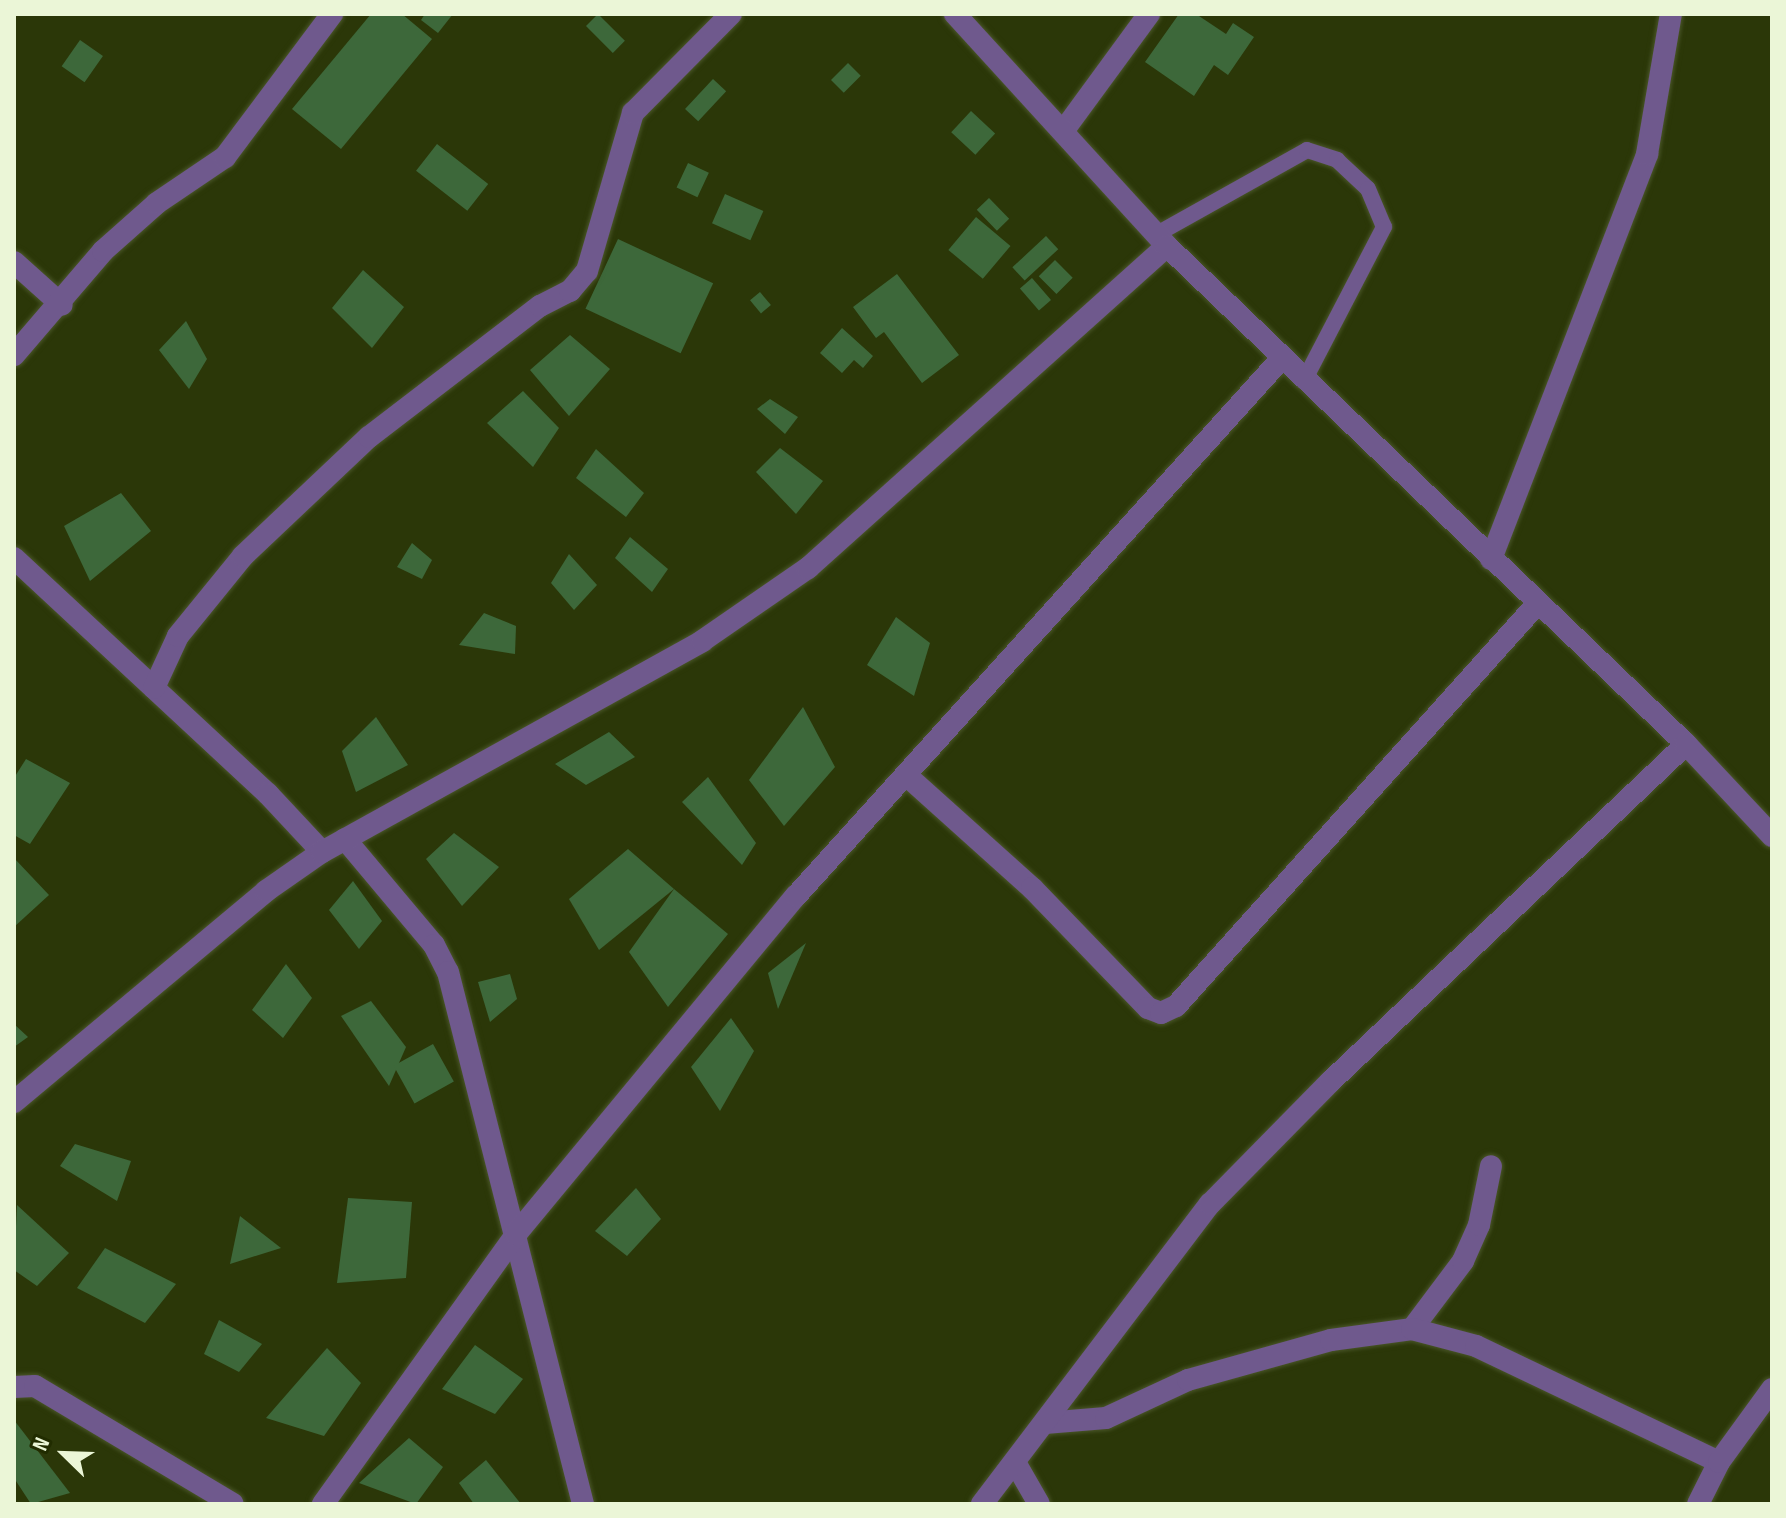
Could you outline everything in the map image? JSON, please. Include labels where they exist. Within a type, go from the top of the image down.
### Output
[{"type":"street","points":[[14,355],[62,305],[103,251],[136,222],[225,157],[332,14]]},
{"type":"street","points":[[154,688],[178,636],[243,556],[369,437],[540,306],[570,291],[587,271],[600,241],[602,209],[633,113],[731,14]]},
{"type":"street","points":[[955,14],[1162,240],[1281,359],[1686,744],[1772,836]]},
{"type":"street","points":[[1064,130],[1149,14]]},
{"type":"street","points":[[1491,559],[1647,154],[1671,14]]},
{"type":"street","points":[[14,1102],[266,891],[322,852],[702,641],[808,568],[1162,240]]},
{"type":"street","points":[[14,262],[62,305]]},
{"type":"street","points":[[323,1504],[516,1234],[796,896],[1281,359]]},
{"type":"street","points":[[14,558],[154,688],[322,852]]},
{"type":"street","points":[[906,775],[1032,888],[1148,1008],[1161,1013],[1176,1006],[1538,603]]},
{"type":"street","points":[[982,1504],[1016,1464],[1210,1204],[1330,1082],[1686,744]]},
{"type":"street","points":[[345,839],[434,945],[448,972],[583,1504]]},
{"type":"street","points":[[1412,1329],[1463,1261],[1479,1225],[1491,1166]]},
{"type":"street","points":[[1045,1423],[1106,1418],[1188,1380],[1331,1340],[1412,1329],[1476,1346],[1719,1462]]},
{"type":"street","points":[[14,1387],[35,1386],[233,1504]]},
{"type":"street","points":[[1698,1504],[1719,1462],[1772,1389]]},
{"type":"street","points":[[1016,1464],[1039,1504]]},
{"type":"lane","points":[[1162,240],[1307,150],[1337,160],[1368,189],[1384,227],[1304,381]]},
{"type":"building","points":[[371,14],[402,14],[432,39],[341,149],[292,109]]},
{"type":"building","points":[[425,14],[453,14],[438,33],[421,20]]},
{"type":"building","points":[[598,14],[625,41],[613,53],[586,26]]},
{"type":"building","points":[[1179,14],[1196,14],[1226,34],[1233,23],[1254,37],[1228,75],[1214,65],[1194,96],[1145,62]]},
{"type":"building","points":[[80,40],[103,56],[85,82],[62,66]]},
{"type":"building","points":[[848,63],[861,76],[844,93],[831,80]]},
{"type":"building","points":[[713,79],[726,91],[698,121],[685,109]]},
{"type":"building","points":[[971,111],[995,134],[975,155],[951,132]]},
{"type":"building","points":[[437,144],[488,184],[467,211],[416,171]]},
{"type":"building","points":[[688,163],[709,173],[697,197],[677,187]]},
{"type":"building","points":[[725,194],[763,211],[750,240],[712,223]]},
{"type":"building","points":[[989,198],[1009,219],[997,231],[977,210]]},
{"type":"building","points":[[976,217],[1010,246],[983,279],[948,250]]},
{"type":"building","points":[[1046,236],[1058,249],[1025,281],[1012,267]]},
{"type":"building","points":[[618,239],[713,283],[681,353],[585,309]]},
{"type":"building","points":[[1055,260],[1073,278],[1056,294],[1039,276]]},
{"type":"building","points":[[363,270],[404,307],[372,348],[332,308]]},
{"type":"building","points":[[897,274],[959,355],[922,383],[884,332],[876,338],[853,307]]},
{"type":"building","points":[[1032,278],[1051,300],[1039,310],[1020,288]]},
{"type":"building","points":[[760,292],[771,305],[761,313],[750,300]]},
{"type":"building","points":[[186,321],[207,359],[189,389],[159,350]]},
{"type":"building","points":[[842,328],[873,356],[863,368],[854,360],[842,373],[820,353]]},
{"type":"building","points":[[570,335],[610,369],[569,416],[530,370]]},
{"type":"building","points":[[523,391],[559,428],[533,467],[487,423]]},
{"type":"building","points":[[770,399],[798,417],[785,434],[757,409]]},
{"type":"building","points":[[780,448],[823,481],[796,514],[756,472]]},
{"type":"building","points":[[596,449],[644,493],[626,517],[576,478]]},
{"type":"building","points":[[121,493],[151,531],[90,581],[64,526]]},
{"type":"building","points":[[630,537],[668,569],[652,592],[615,558]]},
{"type":"building","points":[[412,543],[432,560],[422,579],[397,567]]},
{"type":"building","points":[[569,554],[597,585],[574,610],[551,583]]},
{"type":"building","points":[[484,613],[516,626],[515,654],[459,645]]},
{"type":"building","points":[[896,617],[930,643],[914,696],[867,665]]},
{"type":"building","points":[[803,707],[835,767],[784,826],[749,780]]},
{"type":"building","points":[[376,717],[408,765],[356,792],[342,751]]},
{"type":"building","points":[[609,732],[635,757],[586,785],[555,764]]},
{"type":"building","points":[[26,759],[70,783],[30,844],[14,835],[14,778]]},
{"type":"building","points":[[708,777],[756,843],[742,865],[682,802]]},
{"type":"building","points":[[454,833],[499,867],[462,906],[426,859]]},
{"type":"building","points":[[628,849],[674,889],[599,950],[569,899]]},
{"type":"building","points":[[14,858],[49,895],[14,927]]},
{"type":"building","points":[[353,881],[382,921],[359,949],[329,910]]},
{"type":"building","points":[[674,889],[728,934],[668,1007],[629,952]]},
{"type":"building","points":[[806,943],[778,1009],[768,973]]},
{"type":"building","points":[[286,964],[312,998],[283,1038],[252,1010]]},
{"type":"building","points":[[510,974],[517,999],[490,1022],[478,982]]},
{"type":"building","points":[[371,1001],[406,1047],[389,1086],[341,1016]]},
{"type":"building","points":[[731,1018],[754,1051],[720,1111],[691,1067]]},
{"type":"building","points":[[14,1024],[28,1037],[14,1047]]},
{"type":"building","points":[[433,1044],[454,1082],[414,1103],[394,1066]]},
{"type":"building","points":[[75,1144],[131,1161],[117,1201],[60,1166]]},
{"type":"building","points":[[636,1188],[661,1219],[627,1256],[595,1231]]},
{"type":"building","points":[[348,1198],[412,1202],[406,1278],[337,1283]]},
{"type":"building","points":[[17,1205],[69,1253],[37,1286],[14,1270]]},
{"type":"building","points":[[240,1216],[281,1248],[230,1264]]},
{"type":"building","points":[[105,1248],[176,1284],[145,1323],[77,1288]]},
{"type":"building","points":[[219,1320],[262,1344],[239,1372],[204,1354]]},
{"type":"building","points":[[475,1345],[523,1379],[495,1414],[442,1389]]},
{"type":"building","points":[[327,1348],[361,1383],[324,1436],[266,1418]]},
{"type":"building","points":[[14,1420],[70,1493],[31,1504],[14,1478]]},
{"type":"building","points":[[409,1438],[443,1467],[416,1504],[359,1483]]},
{"type":"building","points":[[486,1460],[521,1504],[474,1504],[459,1483]]}]
